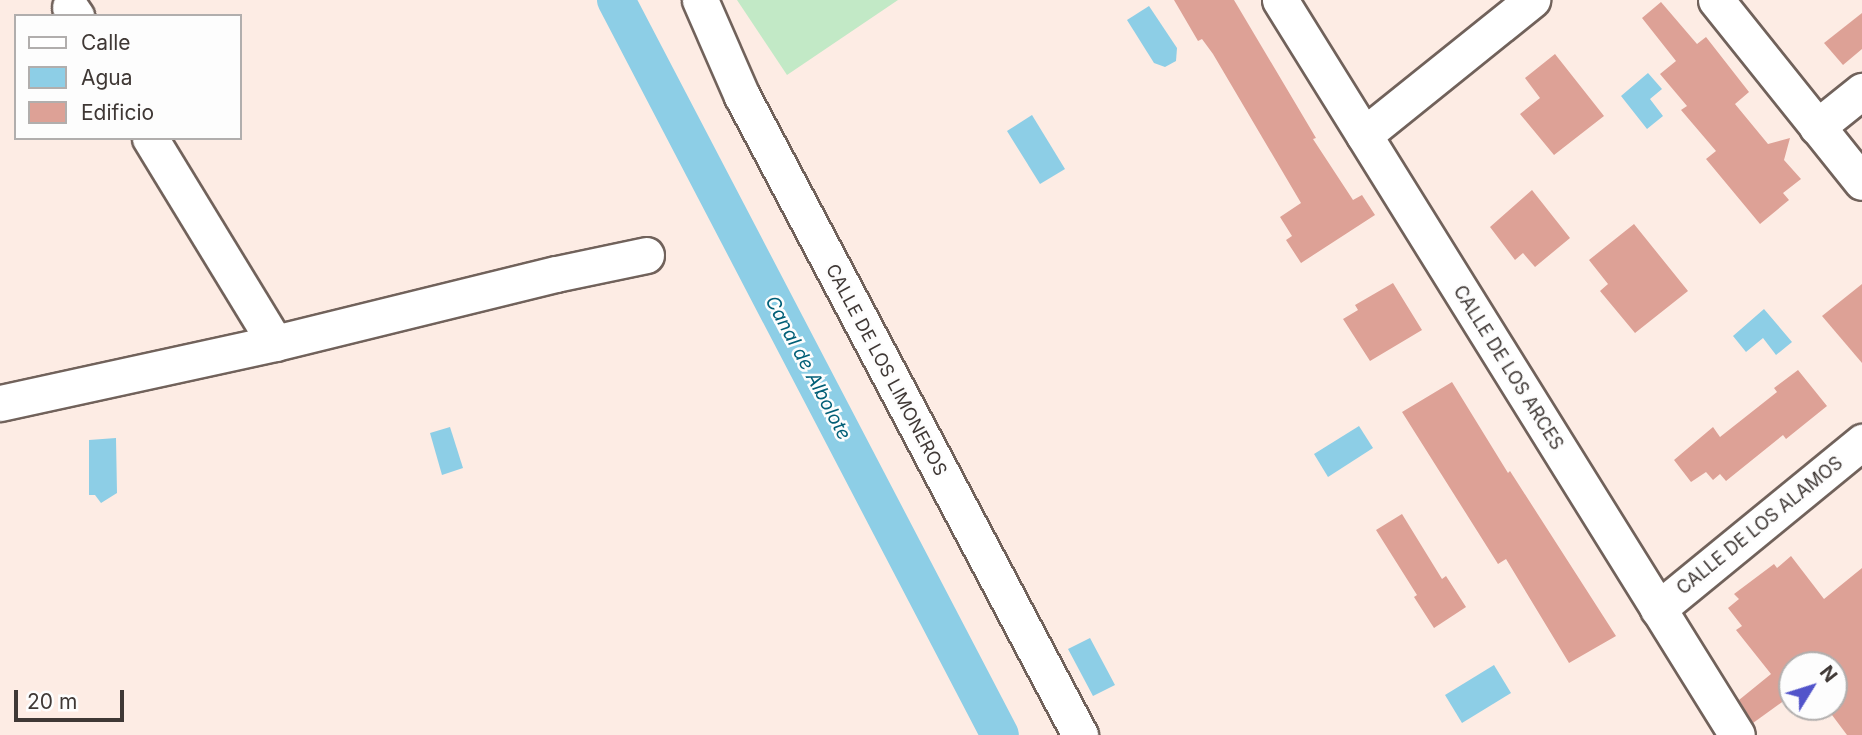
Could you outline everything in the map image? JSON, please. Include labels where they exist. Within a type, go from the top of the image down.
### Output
[{"type":"street","name":"CALLE DE LOS LIMONEROS","points":[[700,0],[748,108],[1080,735]]},
{"type":"street","name":"CALLE DE LOS ARCES","points":[[1280,0],[1737,735]]},
{"type":"street","points":[[1364,135],[1532,0]]},
{"type":"street","points":[[1716,0],[1862,182]]},
{"type":"street","points":[[1817,127],[1862,91]]},
{"type":"street","points":[[151,140],[275,343]]},
{"type":"street","points":[[0,403],[275,343],[556,274],[646,255]]},
{"type":"street","name":"CALLE DE LOS ALAMOS","points":[[1658,609],[1862,442]]},
{"type":"green space","points":[[737,0],[898,0],[787,75]]},
{"type":"water","points":[[1149,6],[1177,48],[1176,61],[1165,67],[1154,63],[1127,20]]},
{"type":"water","points":[[1648,73],[1662,89],[1650,99],[1663,116],[1647,129],[1621,96]]},
{"type":"water","points":[[1032,115],[1065,169],[1040,184],[1007,131]]},
{"type":"water","points":[[1764,309],[1792,342],[1776,355],[1763,338],[1746,352],[1733,336]]},
{"type":"water","points":[[1359,426],[1373,448],[1328,477],[1314,454]]},
{"type":"water","points":[[450,427],[463,468],[442,475],[430,433]]},
{"type":"water","points":[[116,438],[117,493],[101,503],[95,495],[89,495],[89,440]]},
{"type":"water","points":[[1090,638],[1115,685],[1093,696],[1068,649]]},
{"type":"water","points":[[1494,665],[1511,693],[1462,723],[1445,695]]},
{"type":"building","points":[[1174,0],[1234,0],[1316,138],[1313,139],[1353,200],[1362,195],[1375,215],[1301,263],[1286,240],[1292,236],[1280,217],[1301,203],[1213,54],[1202,39],[1198,41]]},
{"type":"building","points":[[1661,2],[1697,44],[1706,37],[1749,92],[1735,104],[1768,144],[1790,138],[1784,160],[1801,179],[1783,193],[1789,200],[1760,224],[1706,159],[1716,151],[1681,110],[1687,106],[1660,74],[1676,61],[1642,18]]},
{"type":"building","points":[[1862,13],[1862,49],[1843,65],[1824,43]]},
{"type":"building","points":[[1555,54],[1604,116],[1554,155],[1520,114],[1540,98],[1525,78]]},
{"type":"building","points":[[1532,190],[1570,238],[1535,267],[1523,253],[1515,260],[1490,227]]},
{"type":"building","points":[[1634,224],[1688,291],[1635,333],[1600,291],[1608,284],[1589,260]]},
{"type":"building","points":[[1393,283],[1422,330],[1370,361],[1343,319],[1358,310],[1355,305]]},
{"type":"building","points":[[1862,284],[1862,363],[1822,316]]},
{"type":"building","points":[[1798,370],[1827,406],[1786,439],[1783,435],[1726,481],[1720,474],[1713,480],[1706,472],[1691,482],[1674,460],[1713,427],[1720,437],[1777,392],[1774,388]]},
{"type":"building","points":[[1452,382],[1508,473],[1510,471],[1616,636],[1569,663],[1506,559],[1498,564],[1402,412]]},
{"type":"building","points":[[1402,514],[1442,579],[1446,576],[1466,607],[1434,628],[1414,597],[1417,595],[1376,530]]},
{"type":"building","points":[[1791,556],[1824,599],[1862,568],[1862,735],[1847,735],[1836,721],[1848,721],[1848,651],[1778,651],[1778,705],[1753,723],[1739,700],[1771,674],[1736,630],[1742,626],[1728,608],[1739,599],[1734,594],[1774,564],[1777,568]]},
{"type":"waterway","name":"Canal de Albolote","points":[[616,0],[1000,735]]}]
